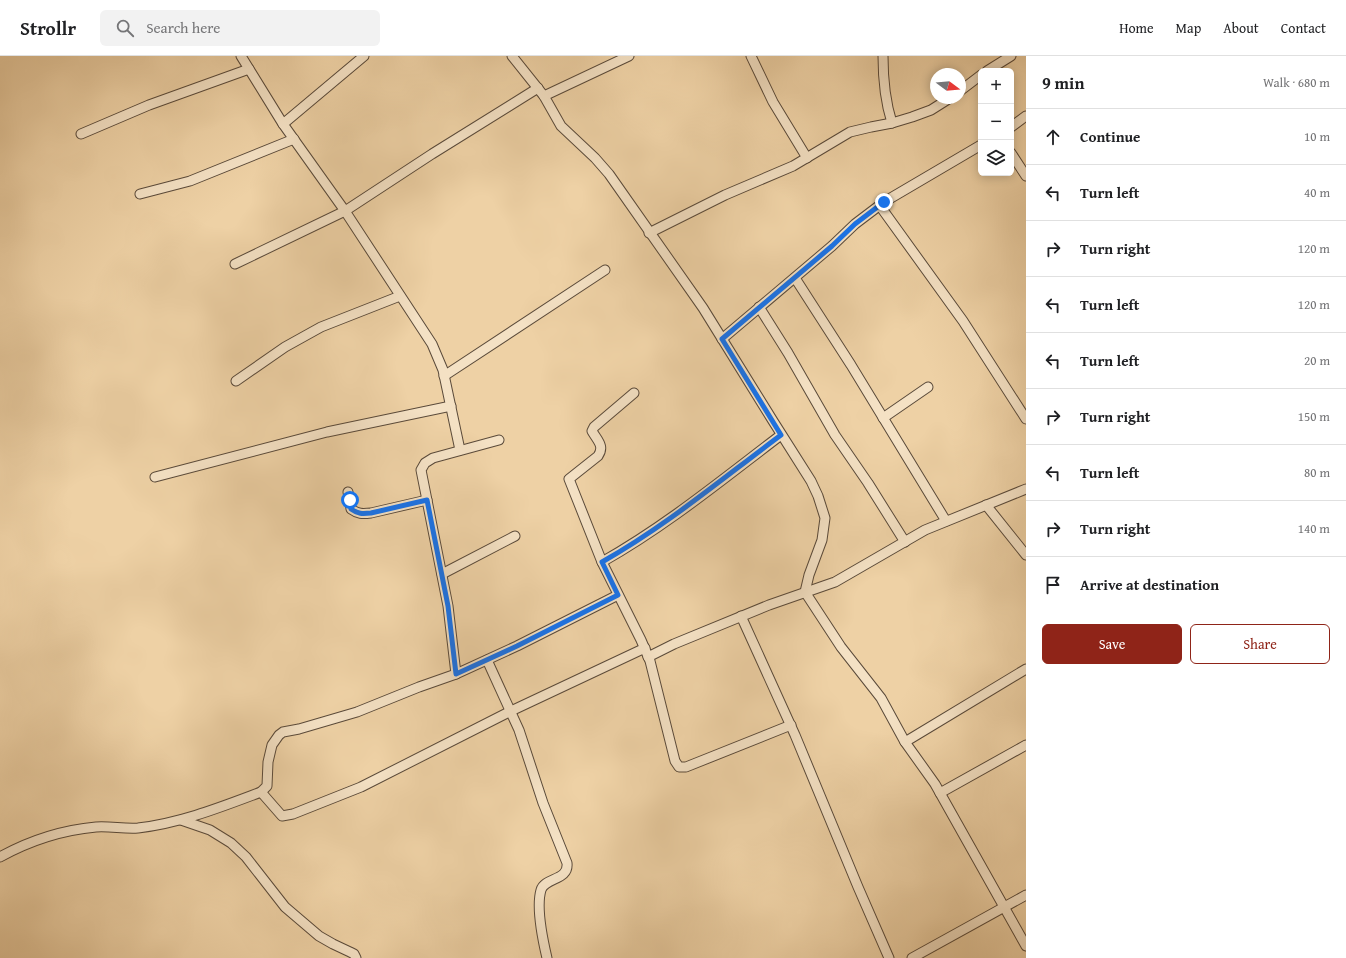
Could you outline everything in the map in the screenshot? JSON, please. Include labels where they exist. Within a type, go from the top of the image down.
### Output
[{"type":"street","points":[[241,56],[283,124],[345,211],[432,344],[444,376],[460,450]]},
{"type":"street","points":[[283,124],[364,56]]},
{"type":"street","points":[[512,56],[541,92],[561,126],[595,158],[609,174],[698,301],[811,481],[818,496],[825,518],[822,540],[809,575],[805,592],[840,646],[881,698],[905,742],[940,793],[1026,946]]},
{"type":"street","points":[[235,264],[345,211],[432,154],[541,92],[629,56]]},
{"type":"street","points":[[751,56],[773,102],[807,158]]},
{"type":"street","points":[[883,56],[883,75],[887,104],[892,123]]},
{"type":"street","points":[[992,68],[1011,56]]},
{"type":"street","points":[[80,134],[149,105],[249,69]]},
{"type":"street","points":[[966,86],[978,77]]},
{"type":"street","points":[[649,233],[725,195],[793,166],[850,132],[892,123],[931,110],[940,104]]},
{"type":"street","points":[[1014,125],[1026,116]]},
{"type":"street","points":[[140,194],[190,181],[294,139]]},
{"type":"street","points":[[722,339],[795,278],[855,224],[880,206],[978,147]]},
{"type":"street","points":[[1014,158],[1026,176]]},
{"type":"street","points":[[880,206],[963,321],[1026,419]]},
{"type":"street","points":[[444,376],[605,270]]},
{"type":"street","points":[[795,278],[946,521]]},
{"type":"street","points":[[236,381],[285,347],[321,327],[400,296]]},
{"type":"street","points":[[759,307],[788,353],[835,435],[868,483],[905,542]]},
{"type":"street","points":[[883,418],[928,387]]},
{"type":"street","points":[[634,393],[594,427],[592,431],[602,451],[598,456],[569,478],[602,562],[648,657],[675,761],[679,767],[686,767],[791,725]]},
{"type":"street","points":[[155,477],[328,432],[451,406]]},
{"type":"street","points":[[602,562],[630,546],[781,435]]},
{"type":"street","points":[[456,674],[448,606],[421,473],[423,466],[433,458],[499,440]]},
{"type":"street","points":[[648,657],[674,644],[741,616],[835,582],[925,530],[1026,489]]},
{"type":"street","points":[[348,492],[351,509],[358,513],[371,513],[427,500]]},
{"type":"street","points":[[986,505],[1026,555]]},
{"type":"street","points":[[442,574],[515,536]]},
{"type":"street","points":[[0,857],[14,849],[44,838],[78,830],[96,827],[138,828],[181,820],[261,792],[267,786],[268,762],[272,745],[283,732],[299,729],[357,712],[456,674],[618,595]]},
{"type":"street","points":[[741,616],[791,725],[889,958]]},
{"type":"street","points":[[261,792],[282,816],[292,814],[361,788],[511,711],[644,648]]},
{"type":"street","points":[[487,660],[511,711],[567,863],[566,872],[543,885],[541,891],[539,905],[540,918],[547,958]]},
{"type":"street","points":[[905,742],[1026,669]]},
{"type":"street","points":[[940,793],[1026,745]]},
{"type":"street","points":[[181,820],[210,830],[231,843],[250,863],[285,907],[307,927],[326,941],[358,957]]},
{"type":"street","points":[[912,958],[1026,895]]},
{"type":"route","points":[[350,500],[351,509],[362,514],[427,500],[448,606],[456,674],[517,646],[618,595],[602,562],[630,546],[781,435],[722,339],[832,246],[855,224],[884,202]]}]
